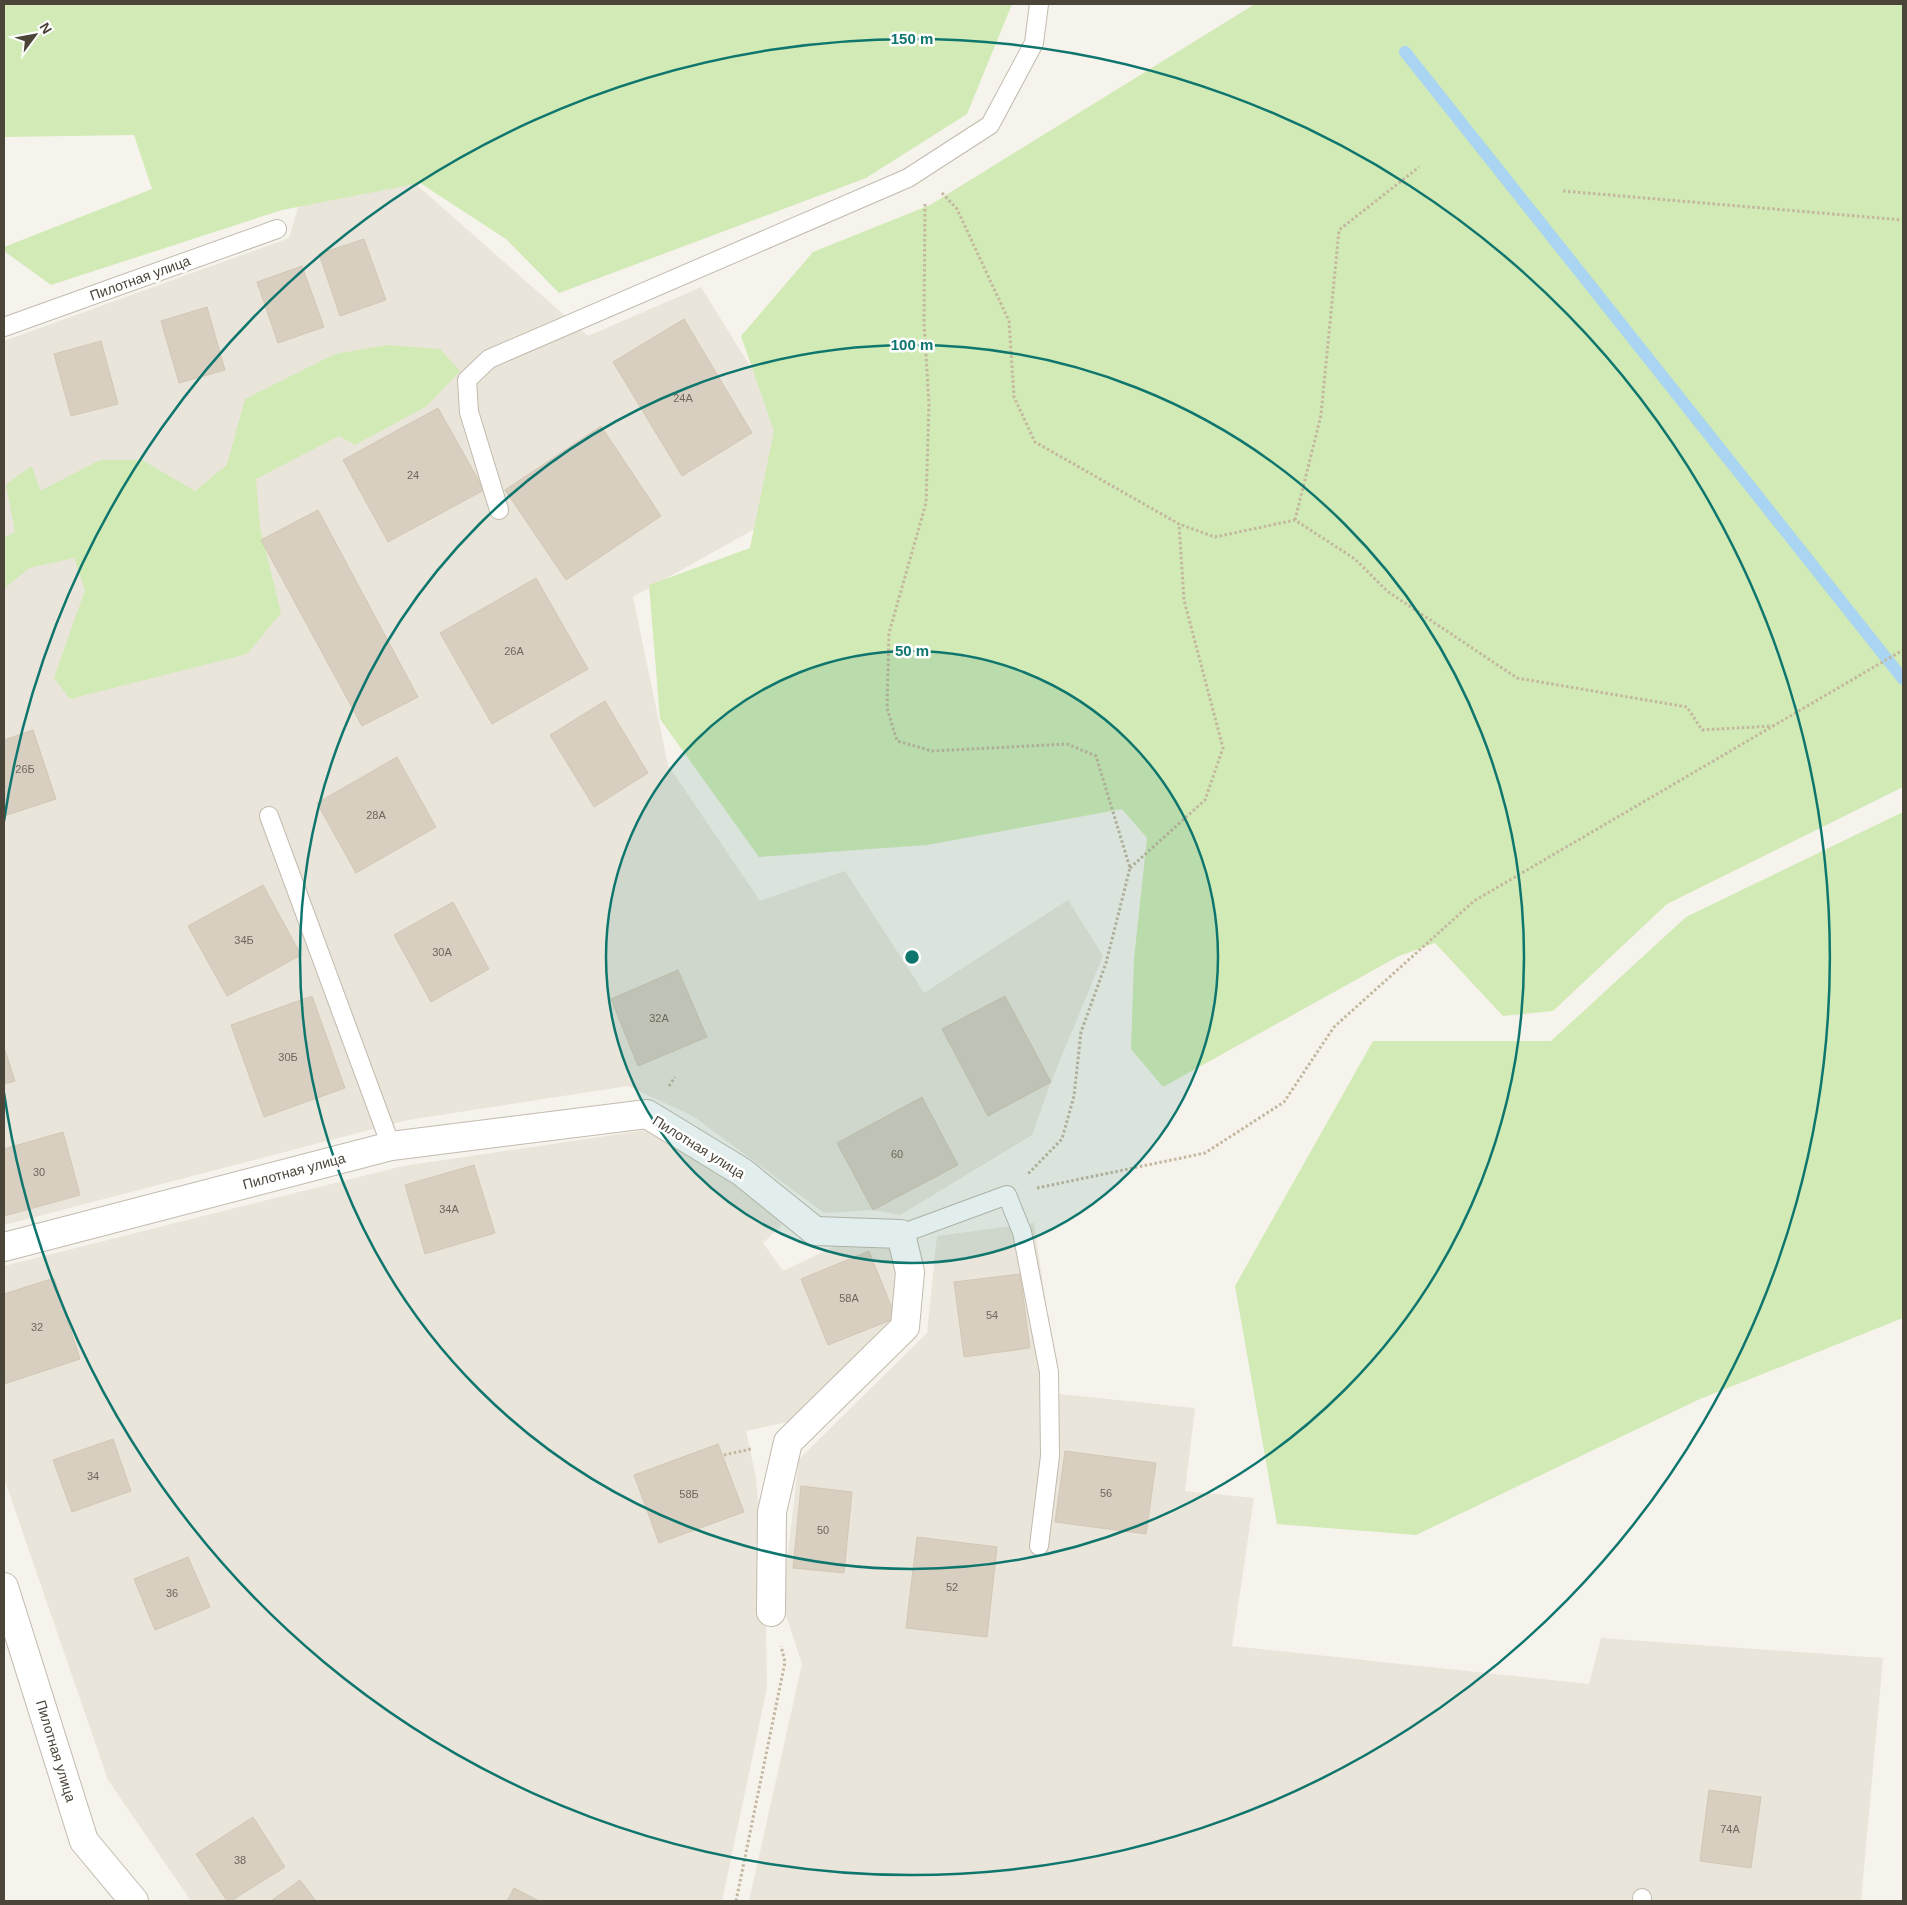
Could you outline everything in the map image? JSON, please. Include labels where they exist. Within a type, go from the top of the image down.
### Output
[{"type":"street","name":"Пилотная улица","points":[[4,1247],[391,1146],[647,1114],[742,1172],[816,1231],[901,1234]]},
{"type":"street","points":[[771,1612],[772,1512],[788,1442],[905,1327],[910,1272],[901,1234]]},
{"type":"street","name":"Пилотная улица","points":[[4,1587],[84,1841],[134,1901]]},
{"type":"lane","points":[[499,510],[469,412],[467,388],[467,380],[488,359],[908,178],[990,125],[1034,43],[1039,4]]},
{"type":"lane","name":"Пилотная улица","points":[[4,327],[277,228]]},
{"type":"lane","points":[[269,816],[391,1146]]},
{"type":"lane","points":[[901,1234],[1008,1195],[1022,1232],[1049,1372],[1050,1456],[1039,1546]]},
{"type":"path","points":[[1295,520],[1321,415],[1340,230],[1419,167]]},
{"type":"path","points":[[908,178],[932,184],[957,209],[1009,321],[1014,397],[1035,442],[1179,524],[1215,537],[1295,520],[1355,558],[1387,591],[1517,678],[1687,707],[1702,730],[1772,726]]},
{"type":"path","points":[[908,178],[925,200],[924,322],[929,404],[926,503],[889,633],[888,708],[896,741],[932,750],[1066,744],[1096,756],[1130,868],[1106,963],[1081,1032],[1074,1096],[1062,1139],[1008,1195]]},
{"type":"path","points":[[1563,191],[1903,220]]},
{"type":"path","points":[[1130,868],[1205,800],[1223,748],[1184,600],[1179,524]]},
{"type":"path","points":[[1008,1195],[1204,1153],[1284,1102],[1334,1027],[1474,901],[1903,650]]},
{"type":"path","points":[[736,1901],[785,1662],[771,1612]]},
{"type":"shaded area","points":[[401,171],[588,336],[701,287],[826,489],[633,597],[668,765],[760,901],[845,871],[924,993],[1068,900],[1103,956],[1051,1082],[1032,1135],[900,1215],[873,1210],[824,1213],[693,1116],[628,1086],[408,1120],[4,1225],[4,341],[289,238],[301,197]]},
{"type":"shaded area","points":[[647,1130],[737,1181],[782,1225],[763,1243],[783,1271],[846,1241],[894,1242],[916,1302],[871,1348],[788,1422],[746,1431],[756,1478],[765,1577],[767,1688],[722,1901],[191,1901],[108,1780],[4,1478],[4,1266],[403,1166]]},
{"type":"shaded area","points":[[1034,1223],[1059,1394],[1195,1408],[1185,1491],[1254,1498],[1232,1646],[1589,1684],[1601,1638],[1883,1658],[1861,1901],[749,1901],[802,1664],[782,1603],[799,1459],[927,1333],[937,1236]]},
{"type":"green space","points":[[4,4],[1012,4],[967,114],[866,178],[559,293],[506,239],[420,183],[282,210],[51,285],[4,251],[4,247],[152,189],[134,135],[4,137]]},
{"type":"green space","points":[[1255,4],[1903,4],[1903,787],[1667,904],[1553,1011],[1503,1016],[1435,943],[1399,956],[1163,1087],[1131,1049],[1134,959],[1147,838],[1122,809],[927,845],[759,857],[660,719],[649,585],[750,548],[774,431],[741,336],[813,252],[930,205]]},
{"type":"green space","points":[[387,345],[440,349],[460,371],[427,406],[355,445],[339,436],[256,479],[260,528],[281,613],[247,654],[70,699],[54,678],[85,590],[74,558],[29,568],[4,589],[4,538],[15,532],[6,484],[32,466],[40,491],[100,460],[142,460],[195,491],[227,465],[245,399],[335,354]]},
{"type":"green space","points":[[1903,812],[1903,1318],[1700,1399],[1416,1535],[1277,1524],[1235,1286],[1373,1041],[1551,1041],[1686,917]]},
{"type":"building","points":[[364,239],[386,300],[340,316],[319,254]]},
{"type":"building","points":[[302,266],[324,327],[278,343],[257,282]]},
{"type":"building","points":[[207,307],[225,370],[179,383],[161,321]]},
{"type":"building","points":[[684,319],[752,433],[682,476],[613,362]]},
{"type":"building","points":[[101,341],[118,404],[71,416],[54,354]]},
{"type":"building","points":[[438,408],[484,490],[388,542],[343,460]]},
{"type":"building","points":[[601,426],[661,516],[566,580],[505,490]]},
{"type":"building","points":[[318,510],[418,697],[362,726],[261,540]]},
{"type":"building","points":[[536,578],[588,669],[492,724],[440,633]]},
{"type":"building","points":[[605,701],[648,773],[594,807],[550,735]]},
{"type":"building","points":[[33,730],[56,799],[4,816],[4,740]]},
{"type":"building","points":[[397,757],[436,827],[356,873],[317,803]]},
{"type":"building","points":[[263,885],[301,955],[227,996],[188,926]]},
{"type":"building","points":[[453,902],[489,969],[431,1002],[394,935]]},
{"type":"building","points":[[678,970],[707,1037],[638,1066],[611,999]]},
{"type":"building","points":[[312,996],[345,1088],[264,1117],[231,1025]]},
{"type":"building","points":[[1005,996],[1051,1082],[988,1116],[942,1029]]},
{"type":"building","points":[[4,1047],[15,1081],[4,1084]]},
{"type":"building","points":[[922,1097],[958,1165],[873,1210],[837,1143]]},
{"type":"building","points":[[63,1132],[80,1195],[4,1216],[4,1149]]},
{"type":"building","points":[[474,1165],[495,1233],[425,1254],[405,1185]]},
{"type":"building","points":[[869,1251],[896,1318],[828,1345],[801,1279]]},
{"type":"building","points":[[1020,1274],[1030,1348],[964,1357],[954,1282]]},
{"type":"building","points":[[54,1278],[80,1359],[4,1384],[4,1294]]},
{"type":"building","points":[[113,1439],[131,1491],[72,1512],[53,1460]]},
{"type":"building","points":[[718,1444],[744,1512],[659,1543],[634,1475]]},
{"type":"building","points":[[1065,1451],[1156,1463],[1146,1534],[1055,1522]]},
{"type":"building","points":[[801,1486],[852,1492],[844,1573],[793,1568]]},
{"type":"building","points":[[917,1537],[997,1547],[987,1637],[906,1628]]},
{"type":"building","points":[[188,1557],[210,1607],[155,1630],[134,1579]]},
{"type":"building","points":[[1709,1790],[1761,1797],[1751,1868],[1700,1861]]},
{"type":"building","points":[[253,1817],[285,1867],[231,1901],[227,1901],[196,1854]]},
{"type":"building","points":[[300,1880],[316,1901],[271,1901]]},
{"type":"building","points":[[514,1888],[539,1901],[507,1901]]},
{"type":"waterway","points":[[1405,52],[1903,679]]}]
